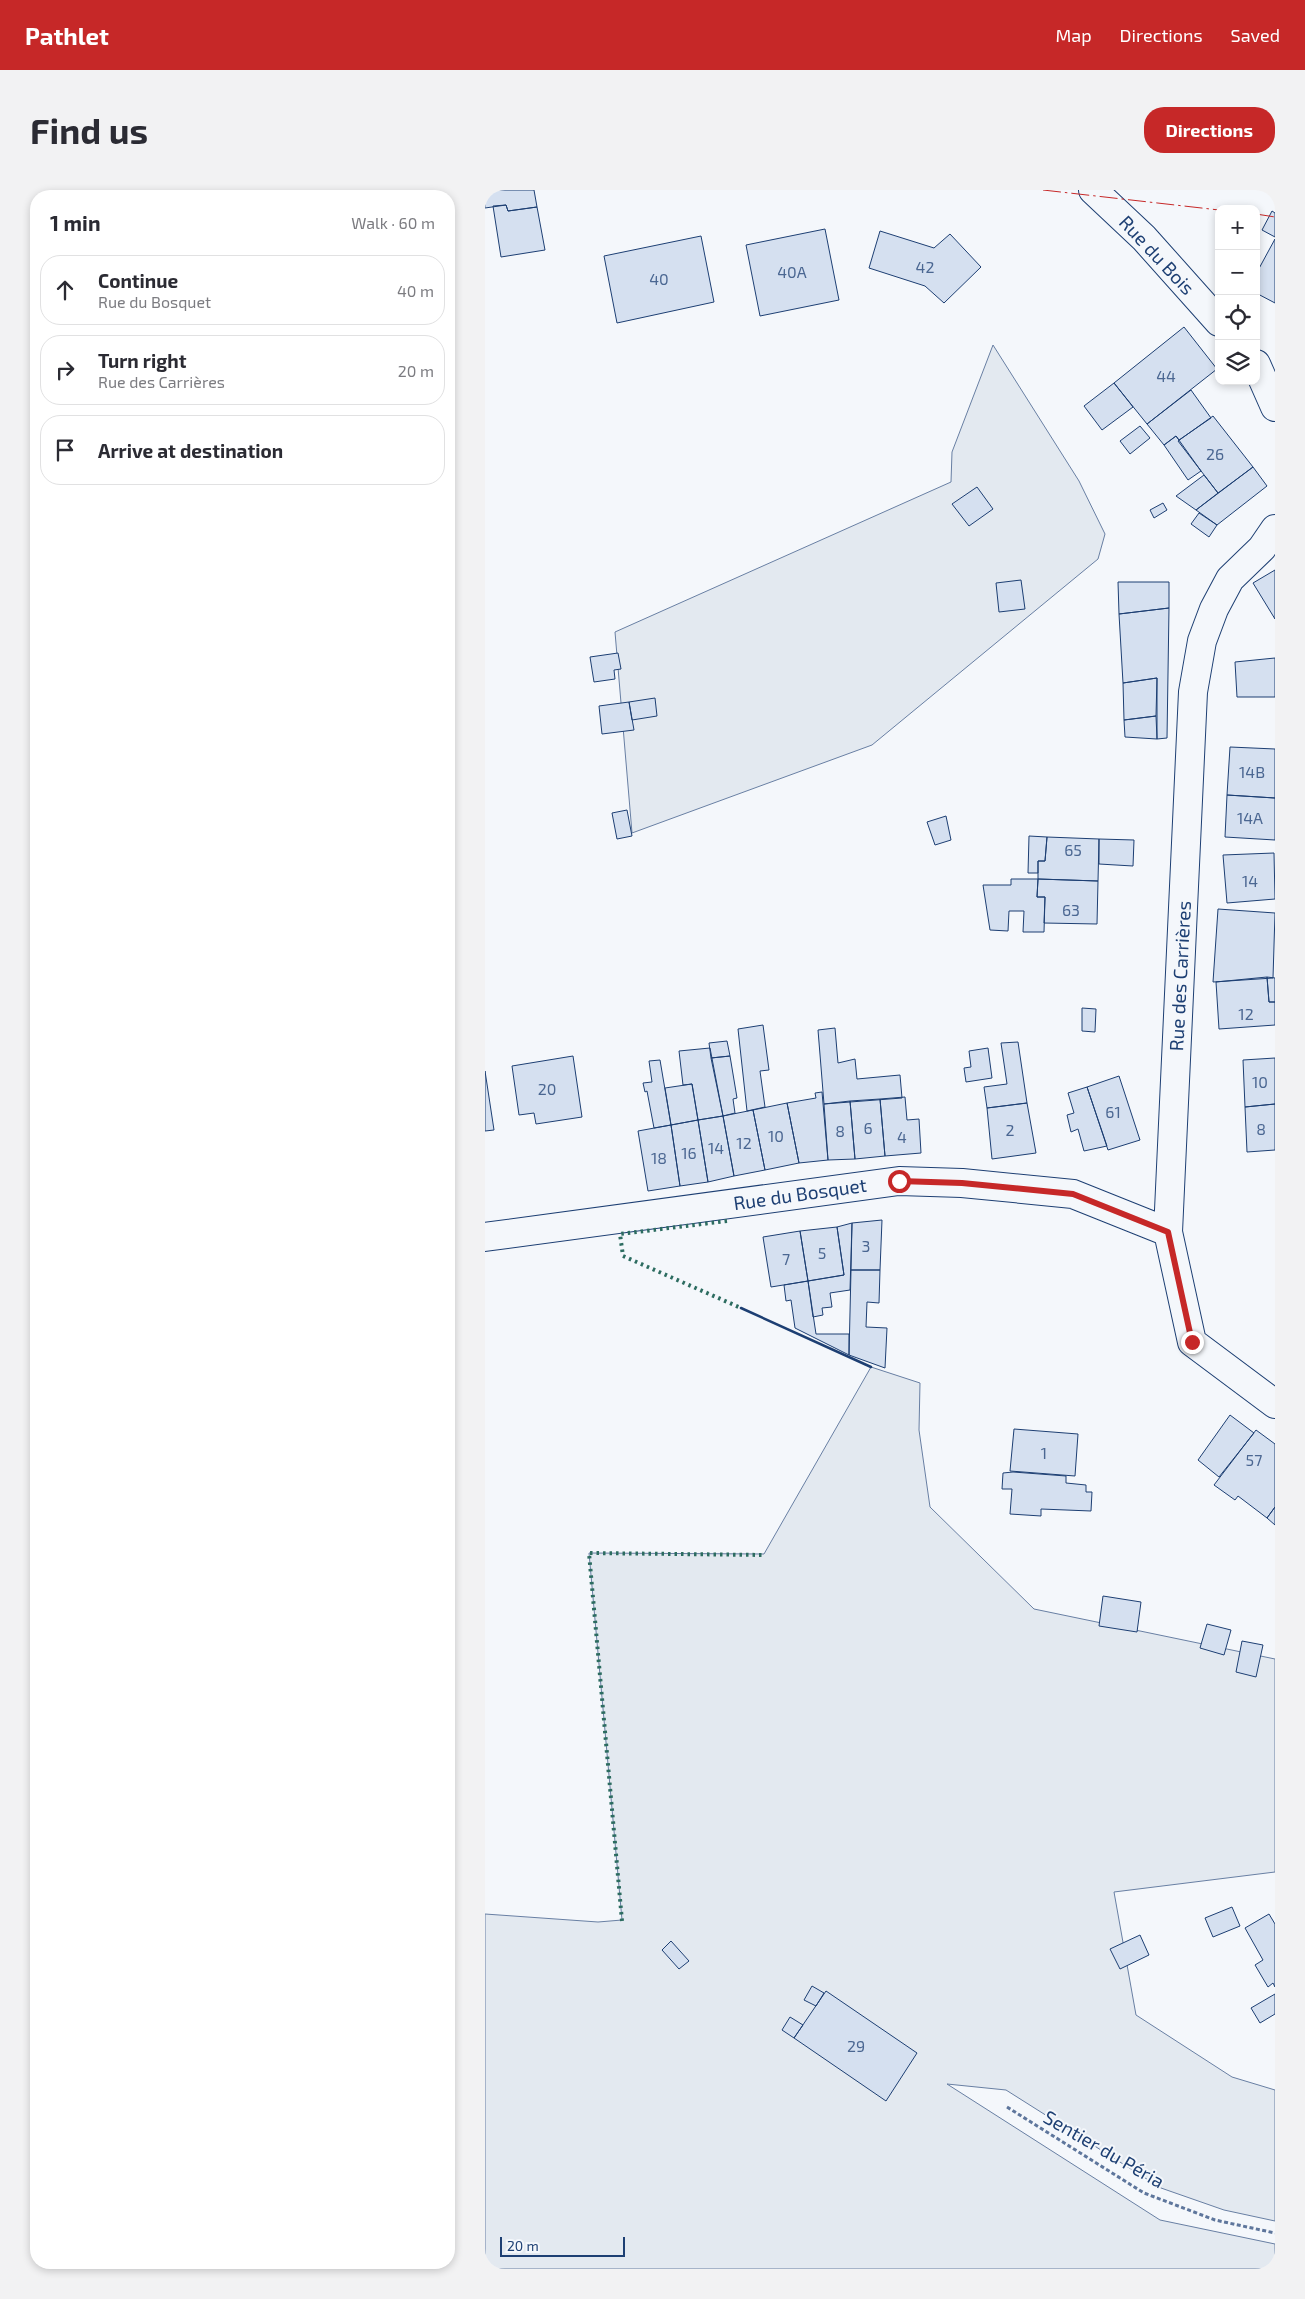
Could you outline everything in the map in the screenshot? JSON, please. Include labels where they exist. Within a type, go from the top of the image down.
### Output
[{"type":"street","name":"Rue du Bois","points":[[1093,190],[1144,238],[1215,318]]},
{"type":"street","points":[[1260,373],[1275,407]]},
{"type":"street","name":"Rue des Carrières","points":[[1275,529],[1262,548],[1230,579],[1218,601],[1202,641],[1193,692],[1168,1232],[1192,1342],[1275,1404]]},
{"type":"street","name":"Rue du Bosquet","points":[[485,1237],[899,1181],[962,1183],[1073,1194],[1168,1232]]},
{"type":"path","name":"Sentier du Péria","points":[[1007,2108],[1144,2193],[1215,2220],[1275,2233]]},
{"type":"shaded area","points":[[993,345],[1079,481],[1105,534],[1098,559],[872,745],[632,833],[615,632],[951,482],[952,452]]},
{"type":"shaded area","points":[[871,1367],[920,1383],[919,1430],[930,1507],[1034,1609],[1275,1659],[1275,1872],[1114,1892],[1136,2015],[1232,2077],[1275,2090],[1275,2221],[1224,2210],[1161,2188],[1006,2090],[947,2084],[1160,2220],[1275,2244],[1275,2269],[485,2269],[485,1914],[598,1922],[622,1920],[589,1553],[764,1554]]},
{"type":"building","points":[[485,190],[534,190],[537,207],[508,211],[506,205],[485,208]]},
{"type":"building","points":[[506,205],[508,211],[537,207],[545,250],[501,257],[493,206]]},
{"type":"building","points":[[1272,211],[1275,213],[1275,237],[1262,230]]},
{"type":"building","points":[[825,229],[839,300],[760,316],[746,245]]},
{"type":"building","points":[[880,231],[934,248],[950,234],[981,267],[944,303],[925,286],[869,268]]},
{"type":"building","points":[[701,236],[714,302],[617,323],[604,256]]},
{"type":"building","points":[[1275,239],[1275,303],[1260,295],[1260,267]]},
{"type":"building","points":[[1184,327],[1215,366],[1215,371],[1147,424],[1114,383]]},
{"type":"building","points":[[1114,383],[1133,407],[1102,430],[1084,406]]},
{"type":"building","points":[[1191,390],[1211,418],[1179,440],[1176,436],[1164,445],[1147,424]]},
{"type":"building","points":[[1213,416],[1253,467],[1218,493],[1178,441]]},
{"type":"building","points":[[1140,426],[1150,438],[1130,454],[1120,441]]},
{"type":"building","points":[[1176,436],[1201,471],[1188,480],[1164,445]]},
{"type":"building","points":[[1253,467],[1267,486],[1217,525],[1196,510]]},
{"type":"building","points":[[1204,475],[1218,493],[1196,510],[1176,496]]},
{"type":"building","points":[[977,487],[993,509],[969,526],[952,504]]},
{"type":"building","points":[[1163,503],[1167,510],[1154,518],[1150,510]]},
{"type":"building","points":[[1199,513],[1217,525],[1209,537],[1191,524]]},
{"type":"building","points":[[1275,570],[1275,619],[1253,583]]},
{"type":"building","points":[[1021,580],[1025,609],[999,612],[996,583]]},
{"type":"building","points":[[1118,582],[1169,582],[1169,608],[1119,614]]},
{"type":"building","points":[[1169,608],[1167,738],[1157,739],[1157,678],[1123,683],[1119,614]]},
{"type":"building","points":[[618,653],[621,669],[614,670],[615,679],[594,682],[590,657]]},
{"type":"building","points":[[1275,658],[1275,697],[1237,697],[1235,662]]},
{"type":"building","points":[[1157,678],[1156,716],[1124,720],[1123,683]]},
{"type":"building","points":[[655,698],[657,716],[632,720],[629,702]]},
{"type":"building","points":[[629,702],[634,730],[602,734],[599,706]]},
{"type":"building","points":[[1156,716],[1157,739],[1125,737],[1124,720]]},
{"type":"building","points":[[1230,747],[1275,749],[1275,798],[1227,795]]},
{"type":"building","points":[[1227,795],[1275,798],[1275,840],[1225,837]]},
{"type":"building","points":[[627,810],[632,836],[617,839],[612,813]]},
{"type":"building","points":[[946,816],[951,840],[935,845],[927,822]]},
{"type":"building","points":[[1029,836],[1047,837],[1045,861],[1038,861],[1038,873],[1028,873]]},
{"type":"building","points":[[1047,837],[1099,839],[1098,881],[1038,879],[1038,861],[1045,861]]},
{"type":"building","points":[[1099,839],[1134,840],[1133,866],[1099,864]]},
{"type":"building","points":[[1274,853],[1275,899],[1227,903],[1223,855]]},
{"type":"building","points":[[1011,879],[1038,879],[1037,897],[1045,897],[1044,932],[1023,932],[1024,911],[1009,911],[1008,931],[990,930],[983,885],[1011,885]]},
{"type":"building","points":[[1038,879],[1098,881],[1097,924],[1044,923],[1045,897],[1037,897]]},
{"type":"building","points":[[1218,909],[1275,913],[1273,978],[1213,982]]},
{"type":"building","points":[[1267,977],[1269,1002],[1275,1002],[1275,1025],[1219,1029],[1216,982]]},
{"type":"building","points":[[1267,977],[1275,978],[1275,1002],[1269,1002]]},
{"type":"building","points":[[1082,1008],[1096,1009],[1095,1032],[1082,1031]]},
{"type":"building","points":[[763,1025],[769,1070],[760,1071],[765,1107],[747,1111],[738,1029]]},
{"type":"building","points":[[835,1028],[838,1063],[855,1059],[857,1079],[900,1075],[902,1098],[824,1104],[818,1030]]},
{"type":"building","points":[[727,1041],[730,1056],[711,1058],[709,1043]]},
{"type":"building","points":[[1018,1042],[1027,1103],[987,1108],[984,1087],[1007,1084],[1001,1043]]},
{"type":"building","points":[[710,1048],[723,1116],[698,1120],[692,1084],[683,1085],[679,1051]]},
{"type":"building","points":[[988,1048],[992,1078],[966,1082],[964,1068],[971,1067],[969,1051]]},
{"type":"building","points":[[573,1056],[582,1117],[536,1124],[534,1113],[519,1115],[512,1066]]},
{"type":"building","points":[[730,1056],[737,1098],[733,1099],[735,1113],[723,1116],[711,1058]]},
{"type":"building","points":[[1275,1058],[1275,1104],[1245,1107],[1243,1060]]},
{"type":"building","points":[[660,1060],[671,1125],[654,1128],[647,1091],[645,1092],[643,1083],[652,1082],[649,1061]]},
{"type":"building","points":[[485,1071],[494,1130],[485,1131]]},
{"type":"building","points":[[1119,1076],[1140,1140],[1108,1150],[1087,1087]]},
{"type":"building","points":[[692,1084],[698,1120],[671,1125],[665,1088]]},
{"type":"building","points":[[1087,1087],[1107,1146],[1084,1151],[1078,1129],[1071,1132],[1067,1115],[1074,1113],[1068,1093]]},
{"type":"building","points":[[822,1092],[828,1160],[799,1163],[787,1103],[816,1098],[815,1093]]},
{"type":"building","points":[[905,1097],[907,1120],[919,1119],[921,1153],[885,1156],[880,1099]]},
{"type":"building","points":[[880,1099],[885,1156],[855,1159],[850,1101]]},
{"type":"building","points":[[850,1101],[855,1159],[828,1160],[824,1104]]},
{"type":"building","points":[[787,1103],[799,1163],[765,1170],[753,1110]]},
{"type":"building","points":[[1027,1103],[1036,1153],[992,1159],[987,1108]]},
{"type":"building","points":[[1275,1104],[1275,1150],[1247,1152],[1245,1107]]},
{"type":"building","points":[[753,1110],[765,1170],[734,1176],[723,1116]]},
{"type":"building","points":[[723,1116],[734,1176],[708,1182],[698,1120]]},
{"type":"building","points":[[698,1120],[708,1182],[680,1186],[671,1125]]},
{"type":"building","points":[[671,1125],[680,1186],[648,1191],[638,1131]]},
{"type":"building","points":[[882,1220],[880,1270],[851,1270],[852,1223]]},
{"type":"building","points":[[852,1223],[850,1290],[830,1293],[832,1307],[822,1308],[823,1315],[813,1317],[808,1281],[844,1275],[837,1227]]},
{"type":"building","points":[[837,1227],[844,1275],[808,1281],[800,1231]]},
{"type":"building","points":[[800,1231],[808,1281],[771,1287],[763,1237]]},
{"type":"building","points":[[851,1270],[880,1270],[879,1303],[867,1302],[866,1327],[887,1328],[885,1368],[849,1355]]},
{"type":"building","points":[[808,1281],[816,1334],[849,1334],[849,1355],[795,1328],[791,1300],[786,1301],[784,1285]]},
{"type":"building","points":[[1230,1415],[1254,1433],[1219,1477],[1198,1460]]},
{"type":"building","points":[[1014,1429],[1078,1434],[1075,1476],[1010,1471]]},
{"type":"building","points":[[1256,1430],[1275,1444],[1275,1507],[1267,1518],[1238,1496],[1235,1500],[1214,1485]]},
{"type":"building","points":[[1003,1473],[1066,1476],[1066,1483],[1086,1485],[1086,1492],[1092,1492],[1091,1511],[1041,1509],[1041,1516],[1010,1514],[1012,1489],[1002,1489]]},
{"type":"building","points":[[1275,1507],[1275,1525],[1267,1518]]},
{"type":"building","points":[[1103,1596],[1141,1602],[1137,1632],[1099,1626]]},
{"type":"building","points":[[1207,1624],[1231,1630],[1224,1655],[1200,1648]]},
{"type":"building","points":[[1242,1641],[1263,1645],[1256,1677],[1236,1672]]},
{"type":"building","points":[[1232,1907],[1240,1926],[1213,1937],[1205,1918]]},
{"type":"building","points":[[1269,1914],[1275,1924],[1275,1987],[1273,1983],[1268,1987],[1255,1965],[1263,1960],[1245,1928]]},
{"type":"building","points":[[1140,1935],[1149,1955],[1120,1969],[1110,1949]]},
{"type":"building","points":[[671,1941],[689,1961],[679,1969],[662,1950]]},
{"type":"building","points":[[812,1986],[824,1993],[816,2006],[804,2000]]},
{"type":"building","points":[[826,1991],[917,2053],[886,2101],[794,2038]]},
{"type":"building","points":[[1275,1994],[1275,2014],[1260,2023],[1251,2008]]},
{"type":"building","points":[[790,2017],[803,2025],[794,2038],[782,2030]]},
{"type":"hedge","points":[[727,1221],[620,1234],[623,1256],[741,1308]]},
{"type":"hedge","points":[[622,1921],[589,1553],[764,1555]]},
{"type":"wall","points":[[741,1308],[871,1367]]},
{"type":"power","points":[[1043,190],[1215,210]]},
{"type":"power","points":[[1260,215],[1275,217]]},
{"type":"route","points":[[899,1181],[962,1183],[1073,1194],[1168,1232],[1192,1342]]}]
